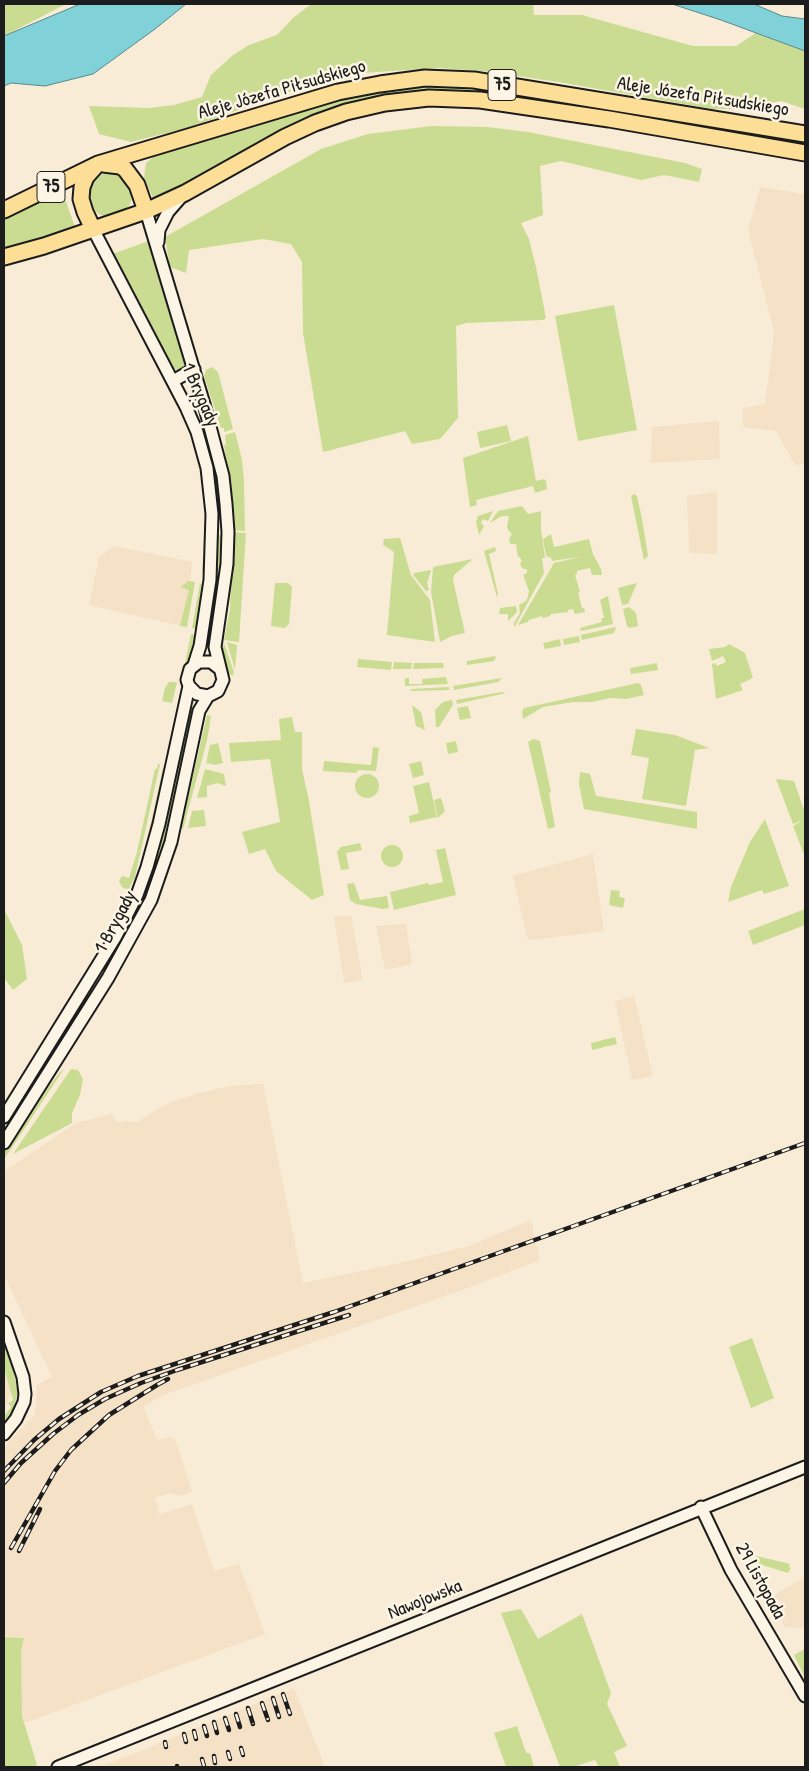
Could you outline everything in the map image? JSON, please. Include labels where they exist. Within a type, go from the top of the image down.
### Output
[{"type":"main road","name":"Aleje Józefa Piłsudskiego","points":[[4,210],[98,164],[338,92],[425,78],[474,80],[805,134]]},
{"type":"main road","name":"Aleje Józefa Piłsudskiego","points":[[4,257],[146,211],[185,193],[285,137],[315,123],[346,112],[385,103],[429,98],[480,100],[805,153]]},
{"type":"main road","points":[[98,164],[120,166],[125,169],[137,185],[146,211]]},
{"type":"main road","name":"1 Brygady","points":[[93,229],[84,212],[81,199],[82,187],[86,177],[90,170],[98,164]]},
{"type":"street","points":[[158,249],[159,230],[168,212],[185,193]]},
{"type":"street","name":"1 Brygady","points":[[146,211],[194,369],[220,466],[228,532],[227,564],[215,647],[220,669]]},
{"type":"street","name":"1 Brygady","points":[[93,229],[173,381],[197,432],[207,468],[211,497],[212,531],[210,580],[200,646],[194,664]]},
{"type":"street","points":[[173,381],[194,369]]},
{"type":"street","points":[[205,661],[211,662],[220,669],[223,680],[221,686],[214,694],[208,696],[196,694],[189,686],[188,674],[194,664],[205,661]]},
{"type":"street","name":"1 Brygady","points":[[4,1116],[116,936],[137,895],[159,824],[189,686]]},
{"type":"street","name":"1 Brygady","points":[[4,1143],[108,978],[151,900],[170,842],[199,711],[208,696]]},
{"type":"street","points":[[50,1043],[63,1051]]},
{"type":"street","points":[[4,1322],[23,1377],[25,1394],[24,1402],[16,1419],[4,1434]]},
{"type":"street","name":"Nawojowska","points":[[58,1767],[805,1467]]},
{"type":"street","name":"29 Listopada","points":[[701,1508],[731,1570],[805,1696]]},
{"type":"shaded area","points":[[760,187],[805,194],[805,464],[795,465],[776,431],[743,427],[743,408],[765,404],[774,333],[748,230]]},
{"type":"shaded area","points":[[719,421],[720,459],[651,463],[652,427]]},
{"type":"shaded area","points":[[717,492],[717,554],[689,553],[687,496]]},
{"type":"shaded area","points":[[114,546],[192,562],[190,586],[181,626],[89,605],[99,557]]},
{"type":"shaded area","points":[[593,854],[604,931],[533,940],[527,938],[513,876]]},
{"type":"shaded area","points":[[351,915],[363,980],[344,983],[334,917]]},
{"type":"shaded area","points":[[406,924],[412,964],[385,970],[376,926]]},
{"type":"shaded area","points":[[634,996],[653,1076],[632,1080],[615,1001]]},
{"type":"shaded area","points":[[263,1084],[303,1283],[400,1263],[469,1246],[531,1220],[540,1260],[465,1289],[161,1396],[144,1407],[157,1440],[171,1437],[176,1441],[192,1492],[180,1496],[171,1493],[155,1498],[159,1514],[192,1504],[214,1571],[239,1564],[265,1634],[25,1723],[22,1716],[21,1672],[21,1651],[24,1638],[4,1636],[4,1447],[35,1414],[37,1385],[52,1377],[4,1275],[4,1171],[76,1123],[112,1114],[117,1123],[124,1121],[137,1122],[168,1103],[199,1093],[230,1086]]},
{"type":"shaded area","points":[[4,1364],[13,1387],[4,1413]]},
{"type":"shaded area","points":[[805,1577],[805,1628],[784,1627],[774,1595]]},
{"type":"shaded area","points":[[294,1688],[325,1767],[98,1767],[135,1753]]},
{"type":"green space","points":[[4,4],[66,4],[4,36]]},
{"type":"green space","points":[[311,4],[533,4],[534,15],[582,15],[693,46],[736,46],[756,33],[805,51],[805,109],[781,101],[743,109],[712,109],[558,82],[483,71],[437,68],[362,73],[321,81],[190,127],[131,142],[99,134],[89,106],[150,108],[174,105],[202,97],[211,75],[233,55],[249,45],[277,35],[293,18]]},
{"type":"green space","points":[[423,85],[465,85],[700,122],[711,128],[712,131],[470,93],[299,124],[154,200],[144,178],[146,163],[153,157],[312,106],[389,89]]},
{"type":"green space","points":[[431,126],[487,127],[528,132],[685,163],[702,169],[699,182],[664,175],[641,180],[561,161],[540,166],[543,215],[521,223],[529,239],[546,318],[543,320],[466,323],[456,326],[458,418],[440,439],[412,444],[405,431],[323,452],[303,333],[302,262],[291,244],[263,239],[189,250],[186,273],[170,267],[165,237],[321,149],[368,134]]},
{"type":"green space","points":[[753,134],[805,143],[805,148],[752,139]]},
{"type":"green space","points":[[110,173],[122,177],[128,183],[132,195],[128,207],[122,213],[110,217],[98,213],[92,207],[88,195],[92,183],[98,177]]},
{"type":"green space","points":[[62,190],[75,227],[4,249],[4,218]]},
{"type":"green space","points":[[149,241],[186,363],[185,368],[179,371],[171,367],[112,254]]},
{"type":"green space","points":[[614,305],[637,430],[578,441],[555,316]]},
{"type":"green space","points":[[212,367],[218,372],[233,429],[224,432],[204,376],[206,370]]},
{"type":"green space","points":[[507,425],[511,441],[480,448],[477,432]]},
{"type":"green space","points":[[235,432],[242,460],[245,531],[232,530],[229,478],[224,445],[226,445],[225,435]]},
{"type":"green space","points":[[528,436],[536,481],[544,479],[547,489],[535,493],[533,486],[476,500],[477,505],[470,507],[463,458]]},
{"type":"green space","points":[[634,494],[637,496],[648,556],[644,560],[631,496]]},
{"type":"green space","points":[[522,506],[528,514],[541,511],[541,529],[545,558],[542,558],[544,573],[514,628],[514,623],[520,613],[519,605],[526,601],[528,597],[529,591],[523,575],[527,573],[527,569],[521,567],[520,563],[522,562],[520,557],[518,557],[516,544],[510,544],[509,539],[512,534],[507,527],[509,516],[502,516],[490,523],[498,511]]},
{"type":"green space","points":[[493,511],[488,521],[483,519],[481,523],[484,526],[479,535],[476,522],[478,516]]},
{"type":"green space","points":[[232,532],[246,533],[239,642],[224,640],[230,609]]},
{"type":"green space","points":[[207,533],[205,569],[202,573],[204,535]]},
{"type":"green space","points":[[551,534],[554,547],[589,539],[602,575],[592,575],[590,568],[577,571],[575,575],[582,608],[584,608],[585,612],[575,614],[573,609],[568,610],[568,612],[551,614],[543,618],[542,616],[518,625],[554,563],[580,557],[552,561],[551,558],[546,556],[543,539]]},
{"type":"green space","points":[[217,535],[223,535],[223,545],[218,605],[210,633],[215,604]]},
{"type":"green space","points":[[400,538],[411,575],[430,600],[435,642],[387,635],[394,552],[383,545],[384,539]]},
{"type":"green space","points":[[495,547],[496,551],[489,554],[498,594],[497,597],[484,551]]},
{"type":"green space","points":[[473,559],[454,575],[453,580],[465,633],[452,636],[440,642],[431,592],[433,567]]},
{"type":"green space","points":[[430,570],[427,583],[429,590],[426,591],[413,575],[414,573]]},
{"type":"green space","points":[[188,581],[195,582],[187,627],[180,626],[189,590],[181,587]]},
{"type":"green space","points":[[200,583],[204,587],[196,629],[192,628]]},
{"type":"green space","points":[[275,583],[288,583],[292,587],[289,624],[285,628],[271,626]]},
{"type":"green space","points":[[637,583],[628,604],[622,605],[618,588]]},
{"type":"green space","points":[[608,596],[613,624],[581,631],[580,628],[602,622],[601,619],[604,617],[600,600]]},
{"type":"green space","points":[[516,606],[517,612],[508,621],[508,614],[499,614],[500,608]]},
{"type":"green space","points":[[629,607],[636,613],[638,626],[629,628],[627,626],[623,609]]},
{"type":"green space","points":[[616,627],[614,633],[582,640],[581,635]]},
{"type":"green space","points":[[191,634],[195,635],[187,668],[183,673]]},
{"type":"green space","points":[[579,636],[580,642],[564,645],[563,639]]},
{"type":"green space","points":[[560,639],[561,646],[545,649],[543,643]]},
{"type":"green space","points":[[227,642],[237,645],[235,670]]},
{"type":"green space","points":[[224,643],[234,672],[233,676],[223,671],[221,660]]},
{"type":"green space","points":[[729,644],[745,653],[753,678],[740,684],[743,690],[716,699],[712,664],[715,663],[717,666],[726,662],[723,656],[712,661],[709,649],[725,647]]},
{"type":"green space","points":[[496,656],[494,661],[467,665],[467,661]]},
{"type":"green space","points":[[358,659],[392,662],[391,670],[357,667]]},
{"type":"green space","points":[[394,662],[412,663],[411,669],[393,669]]},
{"type":"green space","points":[[414,663],[443,663],[444,668],[413,669]]},
{"type":"green space","points":[[657,663],[658,670],[631,674],[630,668]]},
{"type":"green space","points":[[446,677],[448,684],[405,686],[405,678],[409,678],[409,684],[422,684],[422,679]]},
{"type":"green space","points":[[502,678],[498,682],[454,690],[453,686]]},
{"type":"green space","points":[[169,682],[177,682],[172,703],[162,701],[165,688]]},
{"type":"green space","points":[[638,683],[641,685],[644,695],[627,699],[610,698],[592,702],[573,702],[543,707],[523,719],[522,712],[524,708]]},
{"type":"green space","points":[[449,687],[449,690],[411,691],[411,689]]},
{"type":"green space","points":[[502,692],[506,693],[457,704],[456,700]]},
{"type":"green space","points":[[452,700],[453,705],[439,727],[436,727],[435,710],[443,702]]},
{"type":"green space","points":[[412,705],[421,712],[425,730],[416,726]]},
{"type":"green space","points":[[468,706],[471,718],[460,720],[457,708]]},
{"type":"green space","points":[[189,712],[194,712],[165,843],[148,897],[142,895],[163,833]]},
{"type":"green space","points":[[207,715],[211,716],[207,741],[183,829],[181,828]]},
{"type":"green space","points":[[292,717],[295,732],[302,732],[302,769],[324,895],[312,900],[276,871],[265,849],[249,854],[242,832],[280,822],[270,759],[231,762],[229,743],[281,740],[279,719]]},
{"type":"green space","points":[[636,729],[675,735],[709,748],[695,750],[686,806],[642,799],[649,758],[631,755]]},
{"type":"green space","points":[[533,739],[540,741],[551,792],[549,793],[555,827],[548,829],[528,742]]},
{"type":"green space","points":[[456,741],[458,752],[448,754],[446,743]]},
{"type":"green space","points":[[218,743],[223,763],[215,765],[206,763],[210,745]]},
{"type":"green space","points":[[373,747],[379,748],[376,771],[358,770],[356,773],[323,771],[324,761],[371,765]]},
{"type":"green space","points":[[421,761],[424,775],[413,778],[409,764]]},
{"type":"green space","points":[[158,764],[160,764],[135,877],[128,890],[122,887],[119,881],[122,876],[129,878],[137,852],[155,769],[157,769]]},
{"type":"green space","points":[[163,767],[162,789],[155,825],[141,869]]},
{"type":"green space","points":[[205,769],[224,774],[226,786],[217,783],[207,786],[207,797],[197,798]]},
{"type":"green space","points":[[580,772],[590,774],[596,796],[697,812],[697,829],[584,809],[579,784]]},
{"type":"green space","points":[[367,774],[375,778],[379,786],[375,794],[367,798],[359,794],[355,786],[359,778]]},
{"type":"green space","points":[[776,779],[794,781],[805,813],[805,857],[793,826],[803,820],[793,824]]},
{"type":"green space","points":[[429,782],[437,817],[410,823],[409,816],[419,813],[413,786]]},
{"type":"green space","points":[[441,798],[445,811],[438,818],[434,800]]},
{"type":"green space","points":[[204,810],[206,826],[188,828],[192,811]]},
{"type":"green space","points":[[765,819],[789,886],[764,894],[762,890],[728,902],[731,887],[750,842]]},
{"type":"green space","points":[[360,843],[362,850],[346,853],[349,869],[341,870],[337,852],[341,847]]},
{"type":"green space","points":[[392,845],[400,848],[403,856],[400,864],[392,867],[384,864],[381,856],[384,848]]},
{"type":"green space","points":[[445,848],[456,895],[394,910],[390,892],[428,883],[429,885],[443,882],[436,850]]},
{"type":"green space","points":[[354,883],[360,900],[387,896],[389,908],[383,909],[356,904],[350,900],[347,884]]},
{"type":"green space","points":[[611,890],[620,891],[619,897],[625,898],[623,908],[609,905]]},
{"type":"green space","points":[[4,909],[22,945],[27,979],[13,990],[4,978]]},
{"type":"green space","points":[[805,909],[805,925],[753,945],[748,931]]},
{"type":"green space","points":[[615,1037],[617,1044],[592,1050],[591,1043]]},
{"type":"green space","points":[[42,1066],[44,1068],[4,1133],[4,1126],[13,1110]]},
{"type":"green space","points":[[64,1069],[4,1159],[4,1153],[17,1130],[59,1073]]},
{"type":"green space","points":[[71,1069],[78,1070],[83,1079],[80,1095],[72,1113],[72,1123],[13,1154]]},
{"type":"green space","points":[[752,1338],[774,1398],[751,1408],[729,1347]]},
{"type":"green space","points":[[4,1343],[12,1366],[18,1393],[11,1414],[4,1422],[4,1416],[11,1407],[8,1403],[13,1400],[4,1367]]},
{"type":"green space","points":[[757,1556],[790,1564],[789,1567],[791,1568],[788,1573],[749,1561]]},
{"type":"green space","points":[[521,1609],[538,1639],[582,1614],[611,1693],[607,1704],[627,1746],[614,1752],[620,1767],[599,1767],[595,1760],[573,1767],[560,1767],[501,1613]]},
{"type":"green space","points":[[4,1637],[24,1638],[21,1651],[22,1716],[37,1765],[33,1767],[4,1767]]},
{"type":"green space","points":[[805,1649],[805,1678],[794,1655]]},
{"type":"green space","points":[[517,1726],[525,1750],[527,1753],[530,1753],[534,1767],[506,1767],[494,1733]]},
{"type":"water","points":[[80,4],[186,4],[93,74],[45,86],[11,83],[4,86],[4,36]]},
{"type":"water","points":[[672,4],[754,4],[782,16],[805,19],[805,51],[721,20]]},
{"type":"railway","points":[[4,1471],[34,1440],[59,1419],[101,1392],[138,1376],[334,1312],[805,1143]]},
{"type":"railway","points":[[4,1483],[21,1463],[53,1434],[78,1415],[105,1399],[177,1370],[349,1315]]},
{"type":"railway","points":[[11,1548],[55,1471],[71,1450],[109,1415],[168,1379]]},
{"type":"railway","points":[[19,1551],[40,1509]]},
{"type":"railway","points":[[283,1694],[290,1714]]},
{"type":"railway","points":[[273,1698],[279,1717]]},
{"type":"railway","points":[[262,1703],[268,1720]]},
{"type":"railway","points":[[248,1708],[253,1724]]},
{"type":"railway","points":[[236,1714],[240,1727]]},
{"type":"railway","points":[[225,1718],[229,1730]]},
{"type":"railway","points":[[214,1722],[217,1733]]},
{"type":"railway","points":[[204,1726],[207,1736]]},
{"type":"railway","points":[[194,1731],[196,1739]]},
{"type":"railway","points":[[184,1734],[186,1742]]},
{"type":"railway","points":[[165,1742],[166,1747]]},
{"type":"railway","points":[[241,1748],[243,1755]]},
{"type":"railway","points":[[228,1752],[230,1759]]},
{"type":"railway","points":[[214,1756],[215,1763]]},
{"type":"railway","points":[[202,1759],[204,1766]]}]
